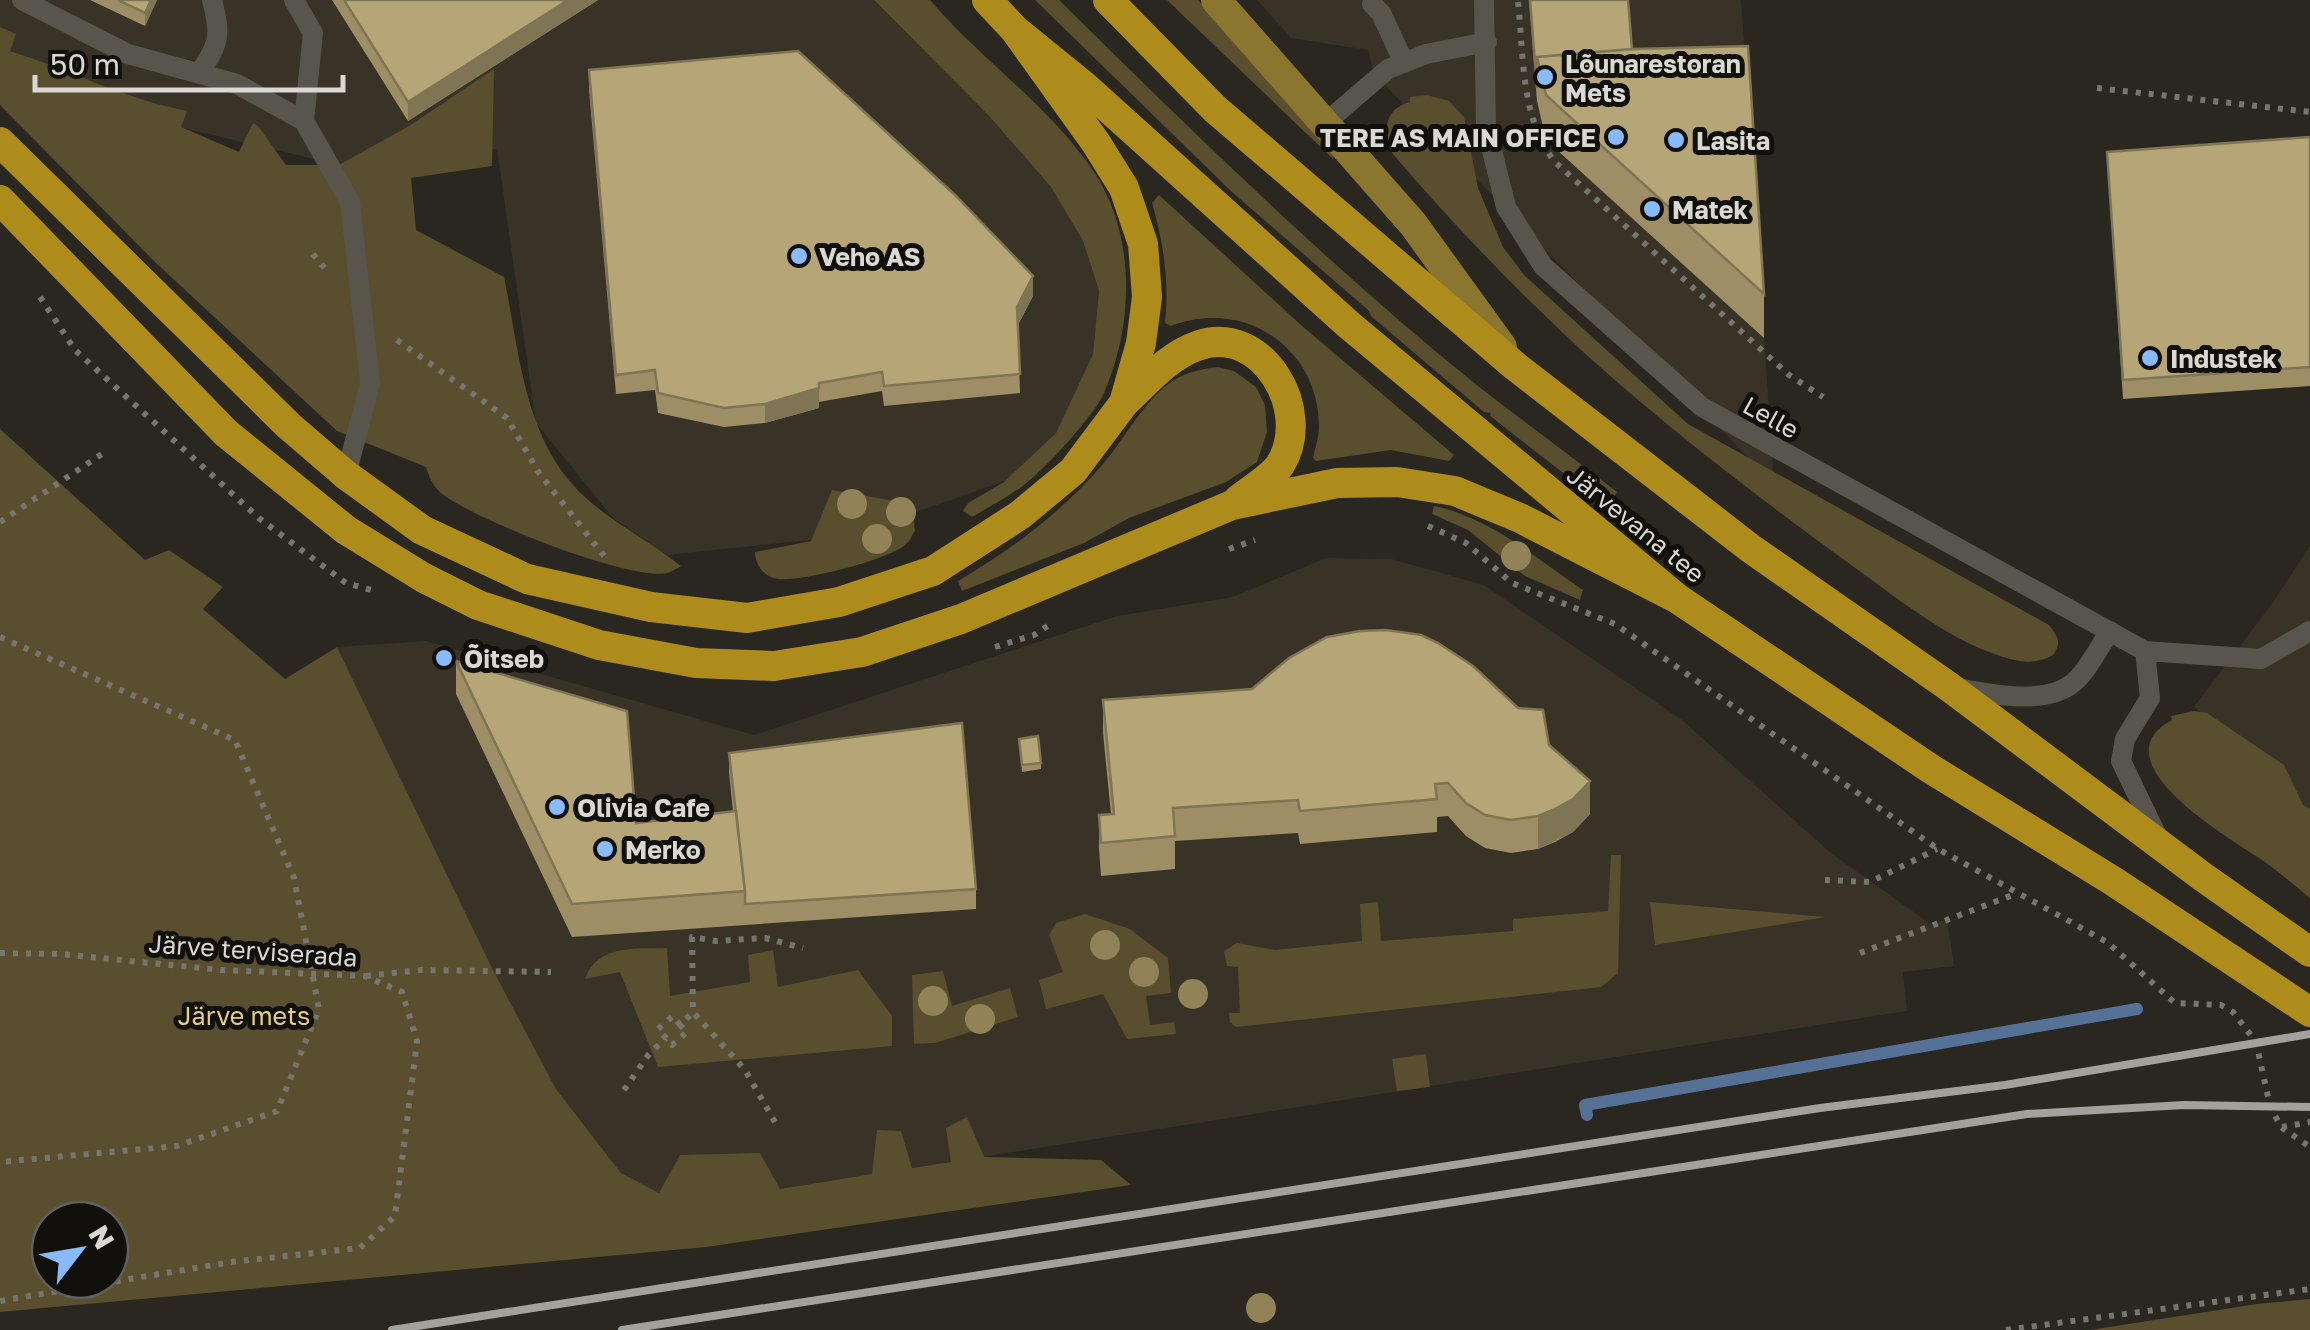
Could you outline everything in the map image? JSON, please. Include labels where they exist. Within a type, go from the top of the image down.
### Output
[{"type":"highway","name":"Järvevana tee","points":[[986,0],[1348,325],[1678,600],[1930,769],[2112,881],[2310,1012]]},
{"type":"highway","name":"Järvevana tee","points":[[1108,0],[1214,108],[1516,366],[1750,548],[1948,686],[2310,952]]},
{"type":"highway","points":[[1015,30],[1124,188],[1142,244],[1147,297],[1141,343],[1124,404]]},
{"type":"highway","points":[[0,142],[186,328],[346,474],[422,530],[528,579],[651,607],[747,618],[839,602],[933,571],[1020,515],[1073,471],[1124,404],[1170,360],[1199,344],[1232,344],[1266,363],[1286,391],[1293,428],[1279,466],[1232,505]]},
{"type":"highway","points":[[0,200],[226,432],[346,530],[424,578],[478,605],[599,645],[696,664],[774,666],[862,652],[961,619],[1232,505],[1337,483],[1397,482],[1454,491],[1520,518],[1678,600]]},
{"type":"main road","points":[[1216,0],[1413,224],[1516,366]]},
{"type":"lane","points":[[22,0],[128,54],[237,84],[304,121],[350,202],[370,382],[346,474]]},
{"type":"lane","points":[[199,73],[214,52],[219,29],[212,0]]},
{"type":"lane","points":[[294,0],[313,33],[304,121]]},
{"type":"lane","name":"Lelle","points":[[1484,0],[1486,126],[1506,207],[1542,266],[1702,407],[2145,651],[2261,659],[2310,631]]},
{"type":"lane","points":[[1372,4],[1381,13],[1404,63]]},
{"type":"lane","points":[[1324,124],[1388,69],[1426,54],[1487,42]]},
{"type":"lane","points":[[1948,686],[2012,698],[2056,690],[2072,684],[2110,631]]},
{"type":"lane","points":[[2145,651],[2150,698],[2125,739],[2121,761],[2162,846]]},
{"type":"path","points":[[1518,0],[1528,104],[1540,142],[1555,162],[1777,364],[1822,397]]},
{"type":"path","points":[[2098,88],[2310,112]]},
{"type":"path","points":[[313,254],[362,315],[507,418],[540,472],[621,577]]},
{"type":"path","points":[[36,292],[75,350]]},
{"type":"path","points":[[0,522],[108,450]]},
{"type":"path","points":[[1426,525],[1466,543],[1512,583],[1614,624],[1938,849],[2118,950],[2175,1003],[2221,1005],[2234,1012],[2256,1042],[2270,1106],[2281,1127],[2310,1146]]},
{"type":"path","points":[[1212,555],[1266,537]]},
{"type":"path","points":[[1034,635],[1060,618]]},
{"type":"path","points":[[0,637],[235,740],[294,878],[319,1009],[278,1112],[176,1146],[0,1162]]},
{"type":"path","points":[[1825,880],[1870,882],[1938,849]]},
{"type":"path","points":[[1860,953],[2019,892]]},
{"type":"path","points":[[775,1122],[744,1070],[693,1012],[692,937],[716,941],[765,938],[804,948]]},
{"type":"path","name":"Järve terviserada","points":[[0,952],[221,970],[364,976],[402,992],[417,1041],[394,1216],[360,1248],[231,1262],[0,1301]]},
{"type":"path","points":[[364,976],[421,970],[551,972]]},
{"type":"path","points":[[680,1025],[693,1012]]},
{"type":"path","points":[[673,1016],[680,1025],[687,1032],[672,1045],[658,1030],[673,1016]]},
{"type":"path","points":[[624,1090],[649,1054],[666,1038]]},
{"type":"path","points":[[2281,1127],[2310,1122]]},
{"type":"path","points":[[2006,1330],[2310,1289]]},
{"type":"shaded area","points":[[0,0],[874,0],[990,117],[1051,187],[1083,241],[1099,291],[1093,354],[1056,433],[1008,480],[847,536],[667,555],[613,518],[536,423],[497,149],[339,165],[180,127],[0,46]]},
{"type":"shaded area","points":[[1257,0],[1741,0],[1774,484],[1374,74],[1368,50],[1291,38]]},
{"type":"shaded area","points":[[2310,546],[2310,814],[2300,809],[2280,770],[2194,707]]},
{"type":"shaded area","points":[[1326,558],[1391,559],[1484,585],[1682,720],[1831,853],[1929,923],[1947,920],[1954,966],[1903,972],[1907,1011],[779,1189],[760,1153],[660,1194],[621,1173],[556,1089],[492,968],[337,647],[426,641],[754,735],[1117,616],[1233,597]]},
{"type":"green space","points":[[874,0],[930,0],[1036,104],[1094,172],[1118,223],[1124,251],[1121,338],[1099,403],[1033,477],[972,517],[963,511],[968,503],[1004,482],[1056,433],[1093,354],[1099,291],[1083,241],[1051,187],[990,117]]},
{"type":"green space","points":[[1035,0],[1059,0],[1369,294],[1478,386],[1617,492],[1608,508],[1491,413],[1484,412],[1372,317],[1232,192]]},
{"type":"green space","points":[[1167,0],[1198,0],[1334,152],[1333,159]]},
{"type":"green space","points":[[0,27],[16,34],[10,51],[142,99],[187,111],[181,127],[239,152],[253,123],[286,165],[339,165],[409,126],[494,69],[492,166],[411,178],[416,230],[504,277],[528,395],[549,451],[586,498],[681,566],[667,573],[648,573],[552,546],[458,504],[438,490],[426,467],[337,431],[156,263],[0,105]]},
{"type":"green space","points":[[1427,95],[1449,101],[1464,117],[1478,188],[1503,247],[1524,275],[1688,424],[2049,625],[2058,640],[2053,655],[2043,660],[2010,659],[1968,643],[1928,620],[1714,462],[1581,350],[1484,254],[1392,153],[1387,129],[1390,116],[1410,102],[1410,97]]},
{"type":"green space","points":[[1159,195],[1301,325],[1454,455],[1449,461],[1391,450],[1316,461],[1316,399],[1306,374],[1291,353],[1272,336],[1225,319],[1198,319],[1171,326],[1165,323],[1165,263],[1152,203]]},
{"type":"green space","points":[[1218,367],[1234,371],[1256,387],[1265,405],[1267,432],[1257,462],[1226,482],[1129,518],[1084,543],[962,591],[958,581],[1071,498],[1167,385],[1191,372]]},
{"type":"green space","name":"Järve mets","points":[[0,429],[145,560],[169,550],[223,587],[203,609],[285,679],[337,647],[492,968],[556,1089],[621,1173],[659,1193],[680,1155],[760,1153],[780,1189],[872,1174],[877,1130],[901,1131],[912,1168],[951,1162],[946,1128],[967,1117],[984,1157],[1101,1160],[1131,1185],[706,1247],[0,1312]]},
{"type":"green space","points":[[832,490],[912,507],[915,531],[897,550],[844,569],[789,579],[765,573],[755,552],[811,541]]},
{"type":"green space","points":[[1434,506],[1475,520],[1513,541],[1583,590],[1580,600],[1525,576],[1468,530],[1432,514]]},
{"type":"green space","points":[[2194,711],[2207,713],[2284,765],[2303,805],[2310,809],[2310,898],[2176,798],[2158,777],[2149,756],[2152,737],[2172,720],[2171,716]]},
{"type":"green space","points":[[1611,855],[1621,855],[1618,973],[1601,987],[1236,1027],[1230,1022],[1229,1013],[1240,1013],[1238,967],[1227,966],[1224,951],[1237,943],[1275,950],[1362,941],[1360,904],[1378,902],[1381,941],[1513,931],[1513,919],[1608,911]]},
{"type":"green space","points":[[1650,902],[1826,917],[1655,945]]},
{"type":"green space","points":[[1085,914],[1130,929],[1168,958],[1171,993],[1146,996],[1150,1025],[1174,1022],[1176,1034],[1127,1039],[1103,994],[1046,1009],[1039,980],[1063,972],[1049,935],[1056,923]]},
{"type":"green space","points":[[667,948],[670,996],[750,982],[748,955],[773,950],[778,987],[858,970],[892,1016],[892,1046],[658,1067],[620,972],[585,979],[591,968],[608,954]]},
{"type":"green space","points":[[943,971],[952,1006],[1010,988],[1018,1017],[935,1043],[914,1044],[912,975]]},
{"type":"green space","points":[[1426,1054],[1430,1087],[1397,1091],[1392,1059]]},
{"type":"green space","points":[[2310,1299],[2310,1330],[2090,1330],[2257,1304]]},
{"type":"building","points":[[118,0],[151,0],[145,13]]},
{"type":"building","points":[[344,0],[568,0],[408,102]]},
{"type":"building","points":[[1530,0],[1628,0],[1632,49],[1537,57],[1537,88]]},
{"type":"building","points":[[1748,46],[1764,294],[1546,95],[1537,57]]},
{"type":"building","name":"Veho AS","points":[[798,51],[956,196],[1033,276],[1017,307],[1020,374],[884,386],[882,372],[819,383],[819,388],[765,404],[724,408],[658,393],[655,370],[616,375],[589,70]]},
{"type":"building","points":[[2310,137],[2310,367],[2123,380],[2107,152]]},
{"type":"building","points":[[1386,630],[1421,635],[1438,643],[1473,666],[1518,708],[1543,710],[1549,745],[1590,781],[1573,799],[1555,809],[1511,820],[1485,815],[1466,803],[1448,783],[1435,784],[1437,799],[1300,811],[1298,800],[1173,808],[1175,836],[1101,843],[1099,815],[1114,814],[1103,700],[1252,689],[1289,658],[1327,637]]},
{"type":"building","points":[[456,661],[627,711],[636,823],[736,811],[745,891],[572,904]]},
{"type":"building","points":[[962,723],[976,889],[745,904],[729,753]]},
{"type":"building","points":[[1038,736],[1041,763],[1022,765],[1019,739]]},
{"type":"waterway","points":[[1587,1115],[1585,1105],[2137,1009]]},
{"type":"railway","points":[[392,1330],[1820,1108],[2005,1085],[2310,1034]]},
{"type":"railway","points":[[622,1330],[2027,1114],[2184,1105],[2310,1107]]},
{"type":"place","name":"Lõunarestoran Mets","points":[[1545,77]]},
{"type":"place","name":"TERE AS MAIN OFFICE","points":[[1616,137]]},
{"type":"place","name":"Lasita","points":[[1676,140]]},
{"type":"place","name":"Matek","points":[[1652,209]]},
{"type":"place","name":"Veho AS","points":[[799,256]]},
{"type":"place","name":"Industek","points":[[2150,358]]},
{"type":"place","name":"Õitseb","points":[[444,658]]},
{"type":"place","name":"Olivia Cafe","points":[[557,807]]},
{"type":"place","name":"Merko","points":[[605,849]]}]
